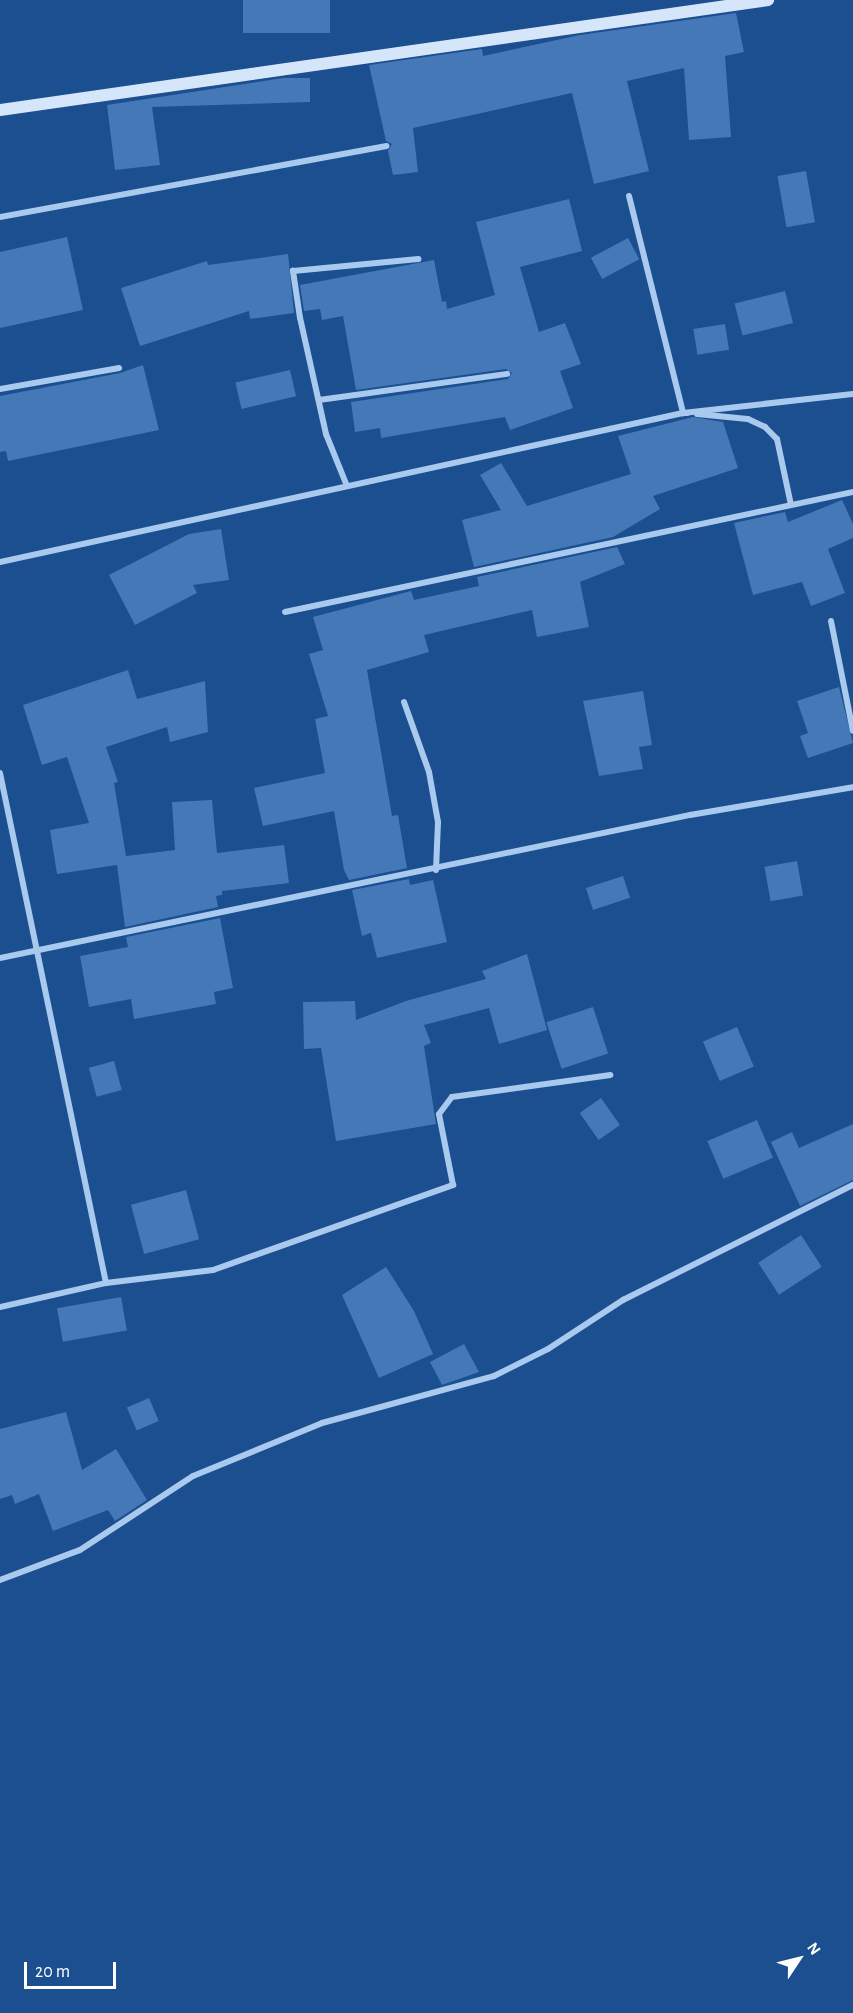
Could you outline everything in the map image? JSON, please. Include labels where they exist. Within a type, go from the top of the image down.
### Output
[{"type":"main road","points":[[0,110],[768,0]]},
{"type":"street","points":[[0,217],[387,146]]},
{"type":"street","points":[[629,196],[683,413]]},
{"type":"street","points":[[347,486],[326,434],[293,271],[418,260]]},
{"type":"street","points":[[0,389],[119,368]]},
{"type":"street","points":[[318,400],[507,374]]},
{"type":"street","points":[[0,562],[683,413],[853,394]]},
{"type":"street","points":[[683,413],[748,418],[765,428],[777,439],[791,505]]},
{"type":"street","points":[[285,612],[853,492]]},
{"type":"street","points":[[831,621],[853,731]]},
{"type":"street","points":[[404,702],[429,772],[438,822],[436,870]]},
{"type":"street","points":[[0,773],[106,1283]]},
{"type":"street","points":[[0,958],[436,870],[690,815],[853,787]]},
{"type":"street","points":[[0,1307],[106,1283],[213,1270],[453,1185],[439,1114],[452,1097],[610,1075]]},
{"type":"street","points":[[0,1580],[80,1550],[193,1476],[322,1423],[494,1376],[548,1349],[623,1300],[853,1185]]},
{"type":"building","points":[[243,0],[330,0],[330,33],[243,33]]},
{"type":"building","points":[[736,13],[744,52],[725,56],[731,137],[689,140],[684,68],[627,81],[649,171],[594,184],[572,93],[413,128],[418,172],[393,175],[388,151],[392,144],[386,141],[369,65],[482,49],[483,56],[580,35]]},
{"type":"building","points":[[283,78],[310,78],[310,102],[152,107],[160,165],[115,170],[107,105]]},
{"type":"building","points":[[806,171],[815,222],[786,227],[777,176]]},
{"type":"building","points":[[569,199],[582,251],[520,267],[539,332],[565,323],[581,364],[560,371],[573,408],[510,430],[505,417],[381,438],[380,428],[355,432],[351,402],[508,379],[512,373],[506,369],[356,390],[343,316],[322,320],[320,309],[304,311],[300,285],[434,260],[442,302],[446,301],[447,309],[495,295],[476,222]]},
{"type":"building","points":[[67,237],[83,310],[0,328],[0,252]]},
{"type":"building","points":[[628,238],[639,259],[602,279],[591,258]]},
{"type":"building","points":[[288,254],[294,313],[250,319],[249,311],[140,346],[121,288],[207,261],[208,265]]},
{"type":"building","points":[[785,291],[793,323],[743,336],[735,304]]},
{"type":"building","points":[[725,324],[729,350],[697,355],[693,329]]},
{"type":"building","points":[[143,365],[159,430],[8,461],[6,451],[0,452],[0,396],[120,373]]},
{"type":"building","points":[[290,370],[296,396],[242,409],[235,383]]},
{"type":"building","points":[[693,417],[723,422],[738,468],[653,496],[660,509],[613,537],[474,567],[462,520],[501,510],[480,475],[501,463],[527,506],[631,474],[618,436]]},
{"type":"building","points":[[842,500],[853,524],[853,538],[828,549],[845,593],[811,606],[802,582],[753,595],[734,523],[785,512],[788,522]]},
{"type":"building","points":[[221,529],[229,580],[193,585],[197,593],[135,625],[109,575],[189,534]]},
{"type":"building","points":[[617,547],[625,564],[580,582],[589,627],[537,637],[532,610],[424,635],[429,652],[367,670],[392,816],[398,815],[407,868],[349,880],[344,870],[334,811],[263,826],[254,788],[325,773],[315,719],[328,716],[309,654],[323,650],[313,617],[411,591],[414,600],[479,586],[477,577]]},
{"type":"building","points":[[128,670],[137,699],[205,681],[208,732],[170,742],[167,727],[106,747],[118,782],[114,783],[126,856],[175,850],[172,802],[212,800],[217,853],[284,845],[289,883],[222,891],[222,895],[216,896],[218,907],[125,927],[117,865],[57,874],[50,830],[89,823],[67,757],[42,765],[23,705]]},
{"type":"building","points":[[839,687],[853,743],[808,758],[800,736],[808,733],[797,701]]},
{"type":"building","points":[[643,691],[652,745],[639,747],[643,769],[599,776],[583,701]]},
{"type":"building","points":[[797,861],[803,895],[771,901],[765,867]]},
{"type":"building","points":[[623,876],[630,898],[593,910],[586,888]]},
{"type":"building","points":[[409,879],[410,885],[433,880],[447,942],[377,958],[371,933],[362,936],[352,890]]},
{"type":"building","points":[[220,918],[233,988],[214,992],[216,1004],[134,1019],[131,999],[89,1007],[80,956],[128,947],[126,937]]},
{"type":"building","points":[[527,954],[547,1030],[499,1044],[489,1008],[424,1025],[431,1043],[424,1046],[436,1124],[336,1141],[321,1048],[304,1049],[303,1002],[355,1001],[356,1020],[406,1001],[486,979],[482,971]]},
{"type":"building","points":[[593,1007],[608,1054],[562,1069],[546,1022]]},
{"type":"building","points":[[737,1027],[754,1067],[720,1081],[703,1041]]},
{"type":"building","points":[[114,1061],[122,1090],[97,1097],[89,1068]]},
{"type":"building","points":[[601,1098],[620,1125],[599,1140],[580,1113]]},
{"type":"building","points":[[757,1120],[773,1158],[723,1179],[707,1141]]},
{"type":"building","points":[[853,1124],[853,1180],[800,1206],[771,1142],[792,1132],[799,1148]]},
{"type":"building","points":[[186,1190],[199,1239],[144,1254],[131,1205]]},
{"type":"building","points":[[801,1235],[822,1267],[779,1295],[758,1263]]},
{"type":"building","points":[[386,1267],[414,1311],[433,1354],[379,1378],[342,1295]]},
{"type":"building","points":[[121,1297],[127,1330],[63,1342],[57,1308]]},
{"type":"building","points":[[464,1344],[479,1372],[442,1385],[430,1362]]},
{"type":"building","points":[[149,1398],[159,1421],[137,1430],[127,1407]]},
{"type":"building","points":[[66,1412],[82,1470],[116,1449],[147,1500],[115,1521],[108,1510],[53,1531],[39,1494],[15,1504],[12,1495],[0,1499],[0,1429]]}]
